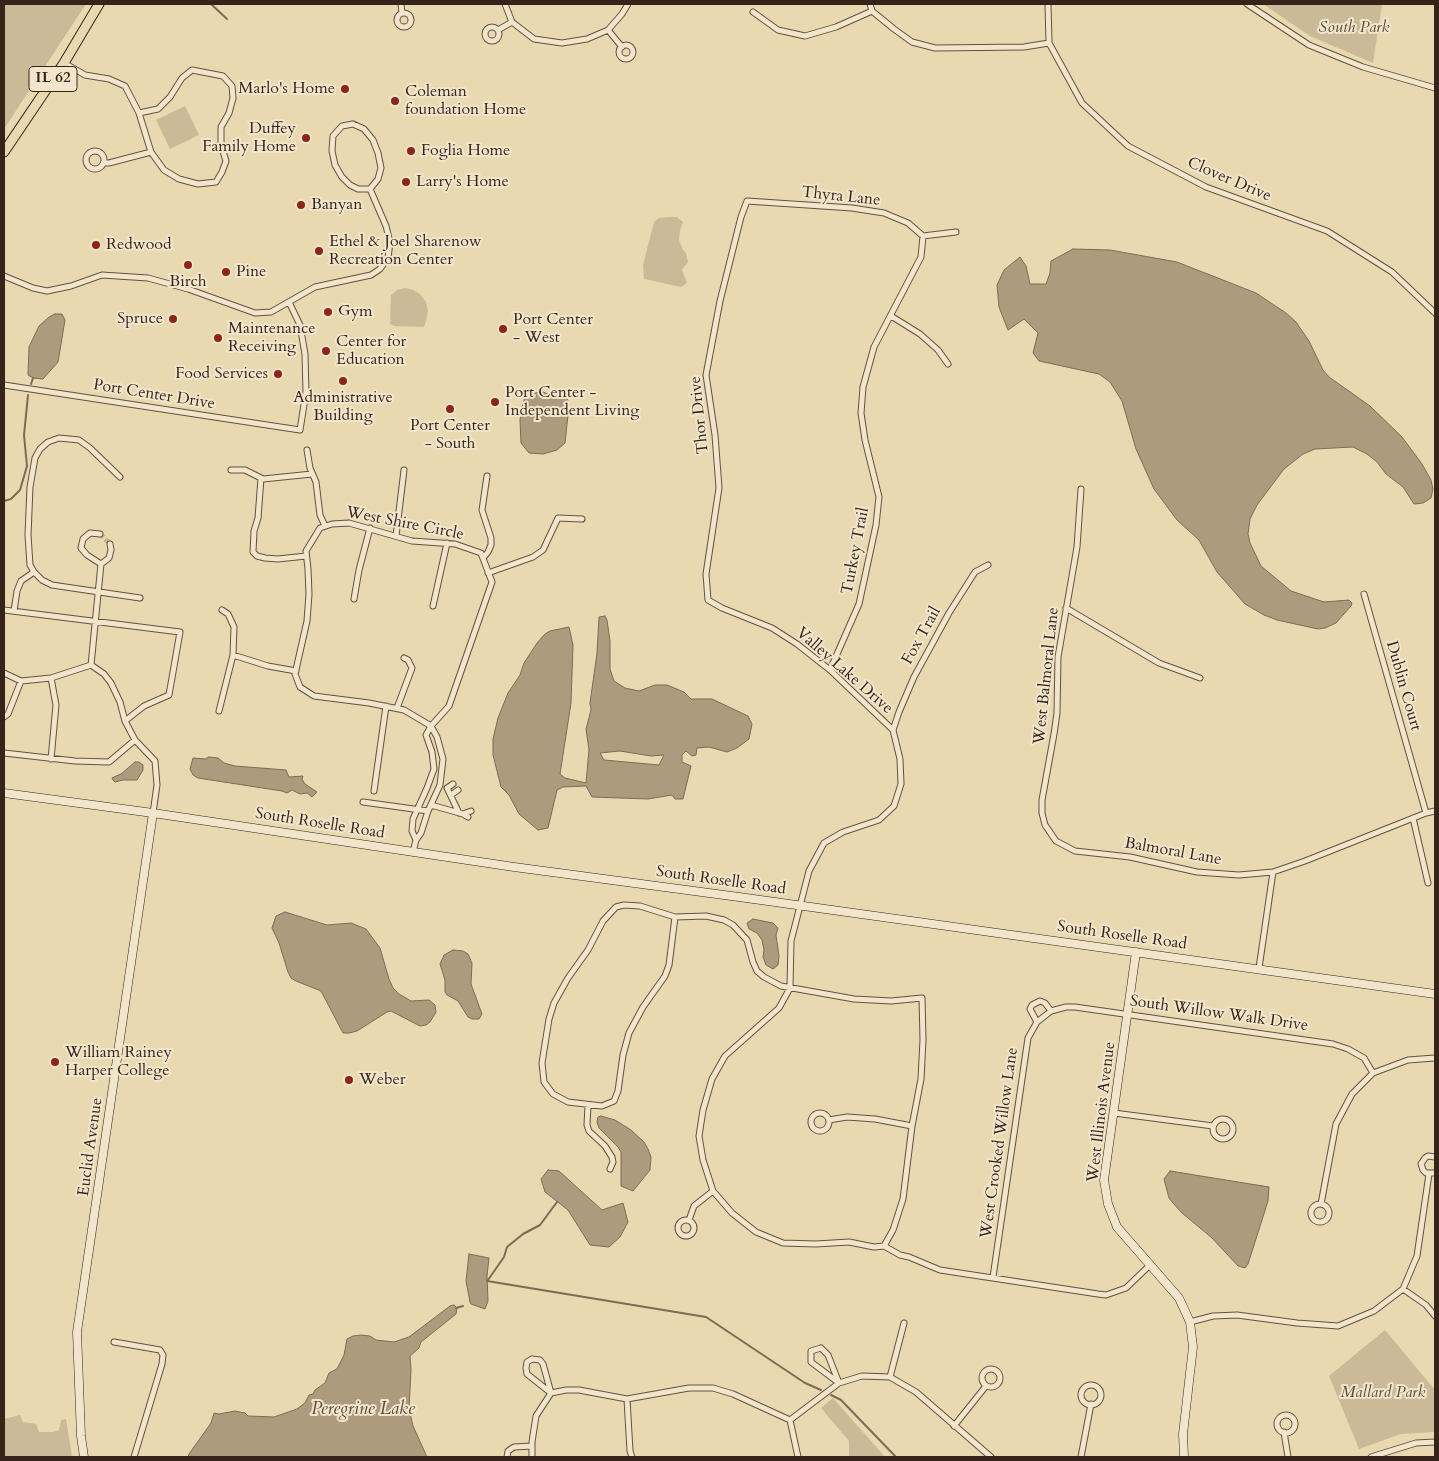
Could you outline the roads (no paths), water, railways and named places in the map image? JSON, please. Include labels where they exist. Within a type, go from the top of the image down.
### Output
[{"type":"main road","name":"IL 62","points":[[4,152],[64,63],[99,4]]},
{"type":"main road","name":"South Roselle Road","points":[[4,793],[153,813],[514,867],[1258,968],[1435,994]]},
{"type":"main road","name":"Euclid Avenue","points":[[84,1457],[80,1418],[77,1332],[153,813]]},
{"type":"main road","name":"West Illinois Avenue","points":[[1136,952],[1104,1180],[1108,1204],[1117,1227],[1180,1298],[1190,1322],[1193,1347],[1183,1434],[1184,1457]]},
{"type":"street","points":[[401,4],[402,12]]},
{"type":"street","points":[[505,4],[512,22],[534,39],[562,43],[587,39],[608,30],[628,4]]},
{"type":"street","points":[[870,4],[872,11],[912,42],[935,48],[1024,47],[1049,43]]},
{"type":"street","name":"Clover Drive","points":[[1048,4],[1049,43],[1082,103],[1128,146],[1206,187],[1326,231],[1392,272],[1435,314]]},
{"type":"street","points":[[1247,4],[1309,45],[1364,68],[1435,88]]},
{"type":"street","points":[[753,12],[778,30],[805,36],[836,27],[872,11]]},
{"type":"street","points":[[498,30],[512,22]]},
{"type":"street","points":[[608,30],[622,46]]},
{"type":"street","points":[[64,63],[85,75],[109,79],[125,86],[139,112],[151,152],[164,170],[179,179],[198,184],[216,182],[226,161],[221,145],[221,127],[229,112],[233,98],[232,86],[223,76],[192,70],[182,78],[170,97],[158,109],[139,112]]},
{"type":"street","points":[[354,124],[364,129],[373,140],[381,168],[378,180],[370,189],[358,189],[350,185],[342,177],[335,165],[332,151],[333,136],[342,126],[354,124]]},
{"type":"street","points":[[104,163],[151,152]]},
{"type":"street","points":[[4,276],[33,288],[47,291],[71,286],[102,275],[148,278],[188,289],[255,313],[271,312],[315,287],[371,275],[380,269],[388,258],[390,242],[386,226],[370,189]]},
{"type":"street","name":"Thyra Lane","points":[[748,201],[852,208],[884,213],[908,223],[923,236]]},
{"type":"street","name":"Thor Drive","points":[[708,600],[706,574],[719,488],[715,435],[706,374],[720,301],[741,216],[748,201]]},
{"type":"street","points":[[923,236],[956,232]]},
{"type":"street","name":"Turkey Trail","points":[[830,670],[859,604],[876,525],[879,497],[864,440],[861,413],[863,387],[874,348],[921,257],[923,236]]},
{"type":"street","name":"Port Center Drive","points":[[4,385],[300,430],[306,392],[305,354],[300,325],[289,302]]},
{"type":"street","points":[[891,316],[920,334],[938,350],[948,364]]},
{"type":"street","points":[[120,478],[90,448],[79,440],[59,438],[48,442],[40,449],[35,458],[30,487],[28,535],[30,565],[42,580],[52,585],[140,598]]},
{"type":"street","points":[[307,450],[317,490],[320,516],[325,526]]},
{"type":"street","points":[[231,470],[245,470],[261,478],[272,479],[312,474]]},
{"type":"street","points":[[396,536],[404,470]]},
{"type":"street","points":[[416,840],[412,831],[412,819],[434,769],[432,752],[426,735],[431,726],[449,706],[492,582],[483,558],[491,545],[491,538],[482,510],[486,476]]},
{"type":"street","points":[[261,478],[253,552],[257,556],[278,559],[306,556]]},
{"type":"street","name":"West Balmoral Lane","points":[[1050,835],[1042,813],[1042,800],[1057,712],[1058,657],[1077,547],[1081,489]]},
{"type":"street","points":[[488,573],[533,557],[543,550],[558,518],[582,519]]},
{"type":"street","name":"West Shire Circle","points":[[296,671],[307,621],[309,594],[306,551],[320,528],[332,524],[349,523],[412,541],[455,544],[481,553],[483,558]]},
{"type":"street","points":[[354,599],[370,528]]},
{"type":"street","points":[[100,534],[90,532],[83,539],[81,548],[87,556],[101,564]]},
{"type":"street","points":[[91,665],[101,564],[109,558],[110,544]]},
{"type":"street","points":[[433,606],[447,544]]},
{"type":"street","name":"Fox Trail","points":[[893,730],[914,677],[949,613],[975,572],[988,565]]},
{"type":"street","points":[[14,611],[17,591],[21,581],[34,572]]},
{"type":"street","name":"Dublin Court","points":[[1364,594],[1426,813]]},
{"type":"street","name":"Valley Lake Drive","points":[[708,600],[722,608],[772,628],[830,670],[893,730],[900,759],[901,784],[894,806],[879,820],[843,832],[824,843],[809,871],[791,941],[790,988]]},
{"type":"street","points":[[1066,608],[1159,663],[1200,678]]},
{"type":"street","points":[[4,610],[180,632],[169,695],[144,706],[125,721]]},
{"type":"street","points":[[219,711],[233,655],[234,627],[228,614],[222,610]]},
{"type":"street","points":[[233,655],[268,666],[296,671],[300,687],[314,696],[397,708],[404,710],[431,726],[437,737],[443,759],[440,785],[428,811],[421,833],[416,840],[413,852]]},
{"type":"street","points":[[397,708],[412,668],[408,660],[404,658]]},
{"type":"street","points":[[4,673],[21,681],[51,678],[91,665]]},
{"type":"street","points":[[91,665],[104,674],[111,683],[120,702],[125,721],[135,740],[155,761],[158,785],[153,813]]},
{"type":"street","points":[[51,678],[56,706],[51,759]]},
{"type":"street","points":[[4,717],[8,714],[21,681]]},
{"type":"street","points":[[374,791],[386,706]]},
{"type":"street","points":[[4,753],[51,759],[109,762],[135,740]]},
{"type":"street","points":[[453,784],[447,788],[463,815]]},
{"type":"street","points":[[451,795],[458,790]]},
{"type":"street","points":[[454,801],[460,799]]},
{"type":"street","points":[[363,802],[428,811]]},
{"type":"street","points":[[431,805],[463,815],[471,811]]},
{"type":"street","name":"Balmoral Lane","points":[[1050,835],[1063,846],[1075,851],[1130,857],[1198,872],[1239,875],[1273,872],[1435,811]]},
{"type":"street","points":[[1413,818],[1428,883]]},
{"type":"street","points":[[1258,968],[1273,872]]},
{"type":"street","points":[[675,917],[669,965],[665,976],[629,1033],[623,1055],[617,1096],[614,1101],[602,1106],[568,1102],[553,1094],[544,1082],[542,1062],[549,1019],[554,1003],[568,978],[588,950],[603,920],[616,908],[632,904],[675,917],[706,916],[724,920],[733,925],[747,940],[757,971],[772,982],[790,988],[854,999],[891,1001],[922,998],[923,1040],[921,1079],[912,1126],[903,1199],[893,1230],[884,1246]]},
{"type":"street","points":[[790,988],[779,1008],[725,1056],[712,1079],[702,1110],[699,1136],[703,1160],[713,1191],[732,1213],[756,1232],[783,1243],[849,1242],[874,1247],[884,1246],[900,1255],[940,1270],[1106,1295],[1126,1288],[1150,1264]]},
{"type":"street","name":"South Willow Walk Drive","points":[[1038,1022],[1030,1009],[1032,1004],[1040,1001],[1045,1003],[1051,1011]]},
{"type":"street","name":"South Willow Walk Drive","points":[[1042,1017],[1051,1011],[1066,1007],[1128,1014],[1341,1045],[1364,1058],[1373,1073]]},
{"type":"street","name":"West Crooked Willow Lane","points":[[993,1277],[1028,1038],[1042,1017]]},
{"type":"street","points":[[1321,1204],[1336,1124],[1352,1094],[1373,1073],[1408,1060],[1435,1058]]},
{"type":"street","points":[[588,1105],[587,1126],[589,1131],[605,1146],[612,1157],[613,1162],[610,1169]]},
{"type":"street","points":[[1114,1113],[1213,1126]]},
{"type":"street","points":[[829,1120],[847,1117],[875,1119],[912,1126]]},
{"type":"street","points":[[1218,1119],[1227,1119],[1232,1124],[1233,1132],[1226,1138],[1220,1138],[1214,1133],[1213,1126],[1218,1119]]},
{"type":"street","points":[[1435,1157],[1428,1156],[1421,1164],[1423,1170],[1429,1174],[1435,1173]]},
{"type":"street","points":[[1190,1322],[1213,1316],[1237,1315],[1338,1326],[1374,1311],[1403,1289],[1417,1256],[1429,1174]]},
{"type":"street","points":[[689,1220],[694,1206],[713,1191]]},
{"type":"street","points":[[1403,1289],[1426,1305],[1435,1316]]},
{"type":"street","points":[[890,1377],[904,1323]]},
{"type":"street","points":[[114,1342],[160,1350],[163,1355],[134,1457]]},
{"type":"street","points":[[821,1348],[828,1355],[839,1383],[811,1362],[811,1351],[821,1348]]},
{"type":"street","points":[[536,1359],[543,1364],[551,1393],[527,1374],[527,1362],[536,1359]]},
{"type":"street","points":[[790,1420],[839,1383],[862,1376],[890,1377],[916,1392],[991,1457]]},
{"type":"street","points":[[954,1426],[986,1386]]},
{"type":"street","points":[[532,1457],[536,1416],[551,1393],[566,1390],[579,1390],[627,1399],[689,1388],[713,1388],[733,1394],[790,1420]]},
{"type":"street","points":[[627,1399],[632,1457]]},
{"type":"street","points":[[1081,1457],[1090,1404]]},
{"type":"street","points":[[790,1420],[798,1457]]},
{"type":"street","points":[[1284,1432],[1288,1457]]},
{"type":"street","points":[[1371,1457],[1416,1444],[1435,1442]]},
{"type":"street","points":[[507,1457],[508,1451],[514,1448],[532,1446]]},
{"type":"water","points":[[1073,249],[1110,250],[1177,262],[1256,293],[1296,322],[1309,341],[1323,370],[1329,377],[1370,406],[1402,437],[1422,464],[1431,480],[1433,489],[1431,498],[1423,503],[1414,504],[1403,487],[1386,474],[1377,462],[1367,454],[1353,447],[1315,449],[1303,454],[1284,469],[1257,505],[1250,519],[1248,534],[1250,543],[1261,566],[1291,591],[1324,602],[1349,600],[1352,603],[1351,606],[1336,623],[1318,629],[1277,620],[1245,604],[1217,572],[1199,540],[1177,520],[1154,489],[1136,449],[1122,401],[1110,382],[1099,374],[1039,361],[1033,353],[1038,333],[1024,319],[1008,330],[999,307],[997,285],[1004,270],[1020,257],[1026,266],[1030,284],[1046,284],[1050,273],[1051,261]]},
{"type":"water","points":[[55,314],[62,314],[65,320],[58,362],[43,379],[33,378],[28,375],[29,347],[39,326]]},
{"type":"water","points":[[543,392],[552,396],[560,394],[568,400],[565,443],[557,450],[543,454],[529,453],[521,443],[520,420],[522,407],[526,394]]},
{"type":"water","points":[[605,616],[607,620],[610,641],[610,669],[614,681],[625,688],[639,691],[655,685],[667,685],[684,692],[691,699],[712,699],[748,716],[752,724],[749,739],[737,748],[727,752],[709,747],[697,748],[696,755],[692,756],[686,751],[682,755],[682,762],[691,766],[683,799],[675,799],[672,795],[648,799],[592,797],[586,786],[563,787],[557,790],[548,828],[538,830],[519,814],[509,795],[501,787],[493,755],[493,739],[498,718],[508,693],[537,643],[550,631],[569,627],[573,645],[571,703],[560,774],[565,778],[586,783],[589,750],[586,729],[591,710],[590,703],[597,653],[599,617]],"holes":[[[620,751],[651,756],[664,755],[659,765],[604,760],[600,753]]]},
{"type":"water","points":[[209,757],[218,758],[224,763],[235,766],[286,770],[289,777],[303,776],[302,779],[305,784],[317,792],[312,797],[307,793],[300,794],[292,790],[287,793],[198,778],[193,775],[190,769],[193,758],[205,759]]},
{"type":"water","points":[[135,762],[143,765],[143,770],[137,780],[115,782],[113,780],[112,778],[121,774]]},
{"type":"water","points":[[285,912],[327,925],[351,923],[366,929],[380,948],[393,988],[411,1001],[429,1000],[435,1005],[436,1012],[430,1022],[420,1026],[391,1011],[357,1031],[343,1033],[321,991],[296,981],[291,978],[288,972],[272,928],[276,916]]},
{"type":"water","points":[[753,919],[773,923],[778,928],[776,935],[779,956],[778,965],[773,969],[766,965],[763,957],[762,940],[757,933],[749,929],[747,923]]},
{"type":"water","points":[[453,950],[463,951],[468,954],[472,963],[471,984],[482,1014],[479,1019],[468,1017],[458,1001],[445,992],[445,980],[440,964],[444,955]]},
{"type":"water","points":[[601,1116],[615,1120],[631,1130],[644,1142],[648,1149],[651,1157],[650,1170],[633,1191],[621,1186],[621,1152],[599,1128],[597,1122],[598,1117]]},
{"type":"water","points":[[548,1170],[559,1171],[602,1210],[623,1203],[628,1222],[620,1237],[609,1247],[590,1245],[568,1210],[545,1192],[541,1179]]},
{"type":"water","points":[[1170,1171],[1269,1187],[1268,1201],[1248,1264],[1245,1268],[1238,1266],[1212,1238],[1182,1213],[1169,1198],[1164,1179]]},
{"type":"water","points":[[469,1254],[489,1258],[487,1276],[488,1301],[485,1309],[470,1302],[466,1281]]},
{"type":"water","name":"Peregrine Lake","points":[[454,1305],[457,1308],[456,1314],[421,1342],[419,1348],[410,1356],[409,1409],[413,1426],[427,1457],[188,1457],[211,1423],[214,1413],[235,1411],[245,1413],[248,1416],[274,1417],[297,1409],[305,1403],[309,1395],[313,1394],[315,1390],[325,1383],[329,1373],[337,1369],[344,1355],[347,1339],[361,1335],[370,1336],[376,1340],[394,1342],[409,1337],[450,1306]]},
{"type":"waterway","points":[[211,4],[227,19]]},
{"type":"waterway","points":[[31,384],[33,378]]},
{"type":"waterway","points":[[4,501],[11,499],[20,490],[27,466],[24,435],[28,395]]},
{"type":"waterway","points":[[488,1280],[504,1257],[507,1247],[523,1234],[540,1225],[557,1202]]},
{"type":"waterway","points":[[487,1281],[706,1317],[805,1383],[821,1390]]},
{"type":"waterway","points":[[456,1308],[463,1306]]},
{"type":"waterway","points":[[831,1395],[841,1400],[896,1457]]},
{"type":"tunnel","points":[[100,534],[110,544]]},
{"type":"place","name":"Marlo's Home","points":[[345,89]]},
{"type":"place","name":"Coleman foundation Home","points":[[395,101]]},
{"type":"place","name":"Duffey Family Home","points":[[306,138]]},
{"type":"place","name":"Foglia Home","points":[[411,151]]},
{"type":"place","name":"Larry's Home","points":[[406,182]]},
{"type":"place","name":"Banyan","points":[[301,205]]},
{"type":"place","name":"Redwood","points":[[96,245]]},
{"type":"place","name":"Ethel & Joel Sharenow Recreation Center","points":[[319,251]]},
{"type":"place","name":"Birch","points":[[188,265]]},
{"type":"place","name":"Pine","points":[[226,272]]},
{"type":"place","name":"Gym","points":[[328,312]]},
{"type":"place","name":"Spruce","points":[[173,319]]},
{"type":"place","name":"Port Center - West","points":[[503,329]]},
{"type":"place","name":"Maintenance Receiving","points":[[218,338]]},
{"type":"place","name":"Center for Education","points":[[326,351]]},
{"type":"place","name":"Food Services","points":[[278,374]]},
{"type":"place","name":"Administrative Building","points":[[343,381]]},
{"type":"place","name":"Port Center - Independent Living","points":[[495,402]]},
{"type":"place","name":"Port Center - South","points":[[450,409]]},
{"type":"place","name":"William Rainey Harper College","points":[[55,1062]]},
{"type":"place","name":"Weber","points":[[349,1080]]},
{"type":"park label","name":"South Park","points":[[1354,28]]},
{"type":"park label","name":"Mallard Park","points":[[1383,1393]]}]
